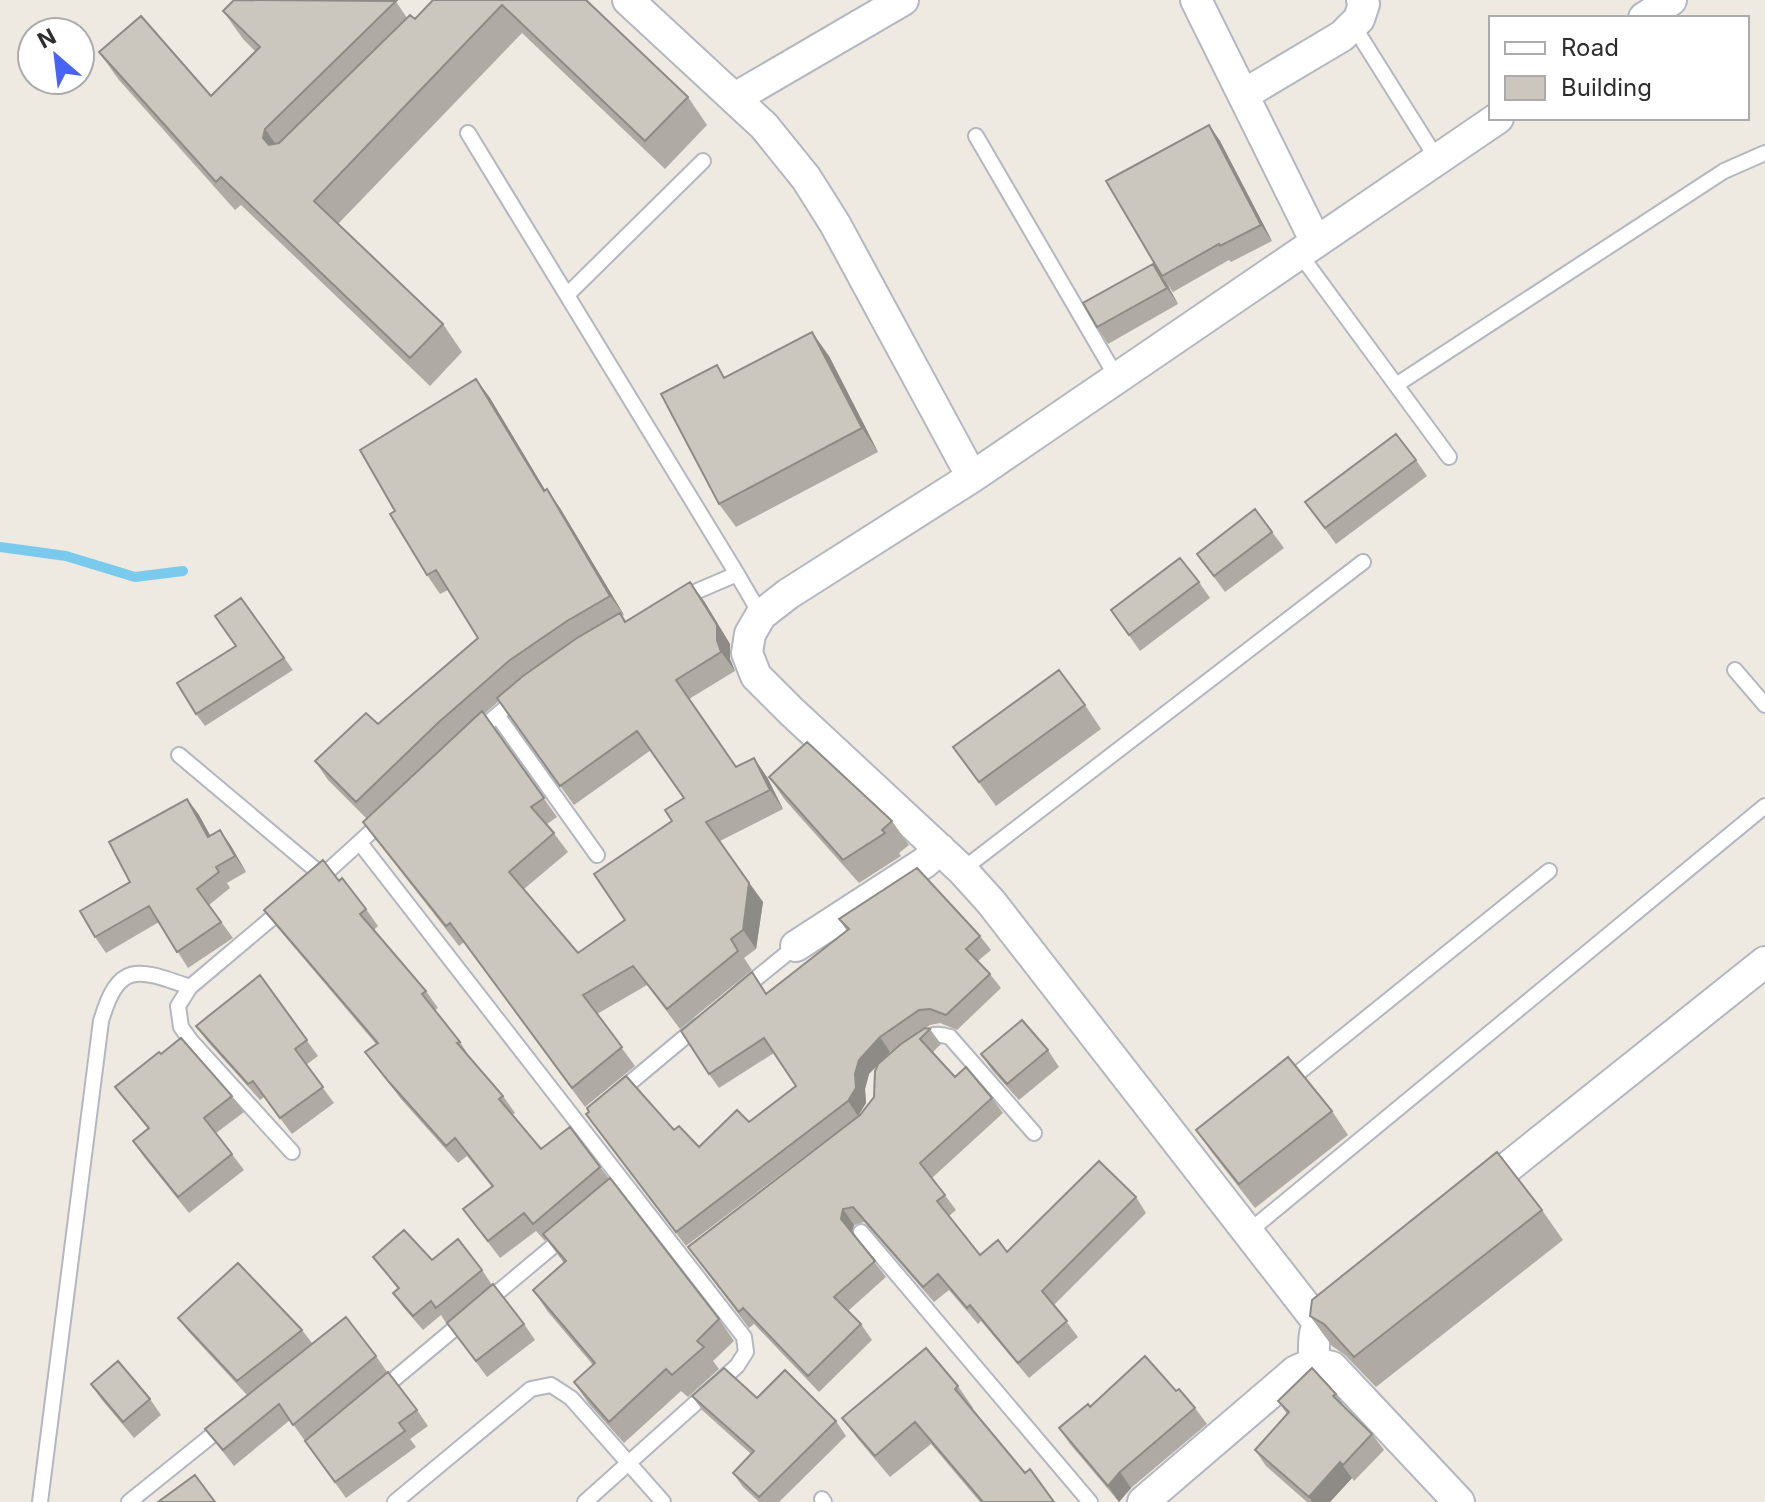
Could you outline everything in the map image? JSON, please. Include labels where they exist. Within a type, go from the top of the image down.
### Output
[{"type":"street","points":[[628,0],[784,147],[835,224],[972,477]]},
{"type":"street","points":[[735,98],[903,0]]},
{"type":"street","points":[[1196,0],[1243,95],[1308,248]]},
{"type":"street","points":[[1647,16],[1671,0]]},
{"type":"street","points":[[1243,95],[1342,36],[1357,13]]},
{"type":"street","points":[[1317,1321],[1247,1233],[1196,1154],[962,870],[756,676],[747,653],[750,634],[761,615],[788,594],[972,477],[1495,120]]},
{"type":"street","points":[[796,946],[924,863],[940,849]]},
{"type":"street","points":[[1452,1212],[1765,962]]},
{"type":"street","points":[[1314,1363],[1317,1321],[1353,1291]]},
{"type":"street","points":[[1143,1502],[1296,1371],[1314,1363],[1332,1367],[1459,1502]]},
{"type":"lane","points":[[1357,13],[1437,159]]},
{"type":"lane","points":[[468,133],[761,615]]},
{"type":"lane","points":[[976,136],[1117,378]]},
{"type":"lane","points":[[1396,385],[1724,171],[1765,153]]},
{"type":"lane","points":[[567,295],[703,161]]},
{"type":"lane","points":[[1308,248],[1396,385],[1449,457]]},
{"type":"lane","points":[[962,870],[1363,562]]},
{"type":"lane","points":[[670,603],[737,574]]},
{"type":"lane","points":[[1735,670],[1765,705]]},
{"type":"lane","points":[[468,741],[530,687]]},
{"type":"lane","points":[[497,715],[597,855]]},
{"type":"lane","points":[[179,755],[323,876]]},
{"type":"lane","points":[[1247,1233],[1765,806]]},
{"type":"lane","points":[[311,886],[393,812]]},
{"type":"lane","points":[[360,843],[626,1186],[691,1255],[744,1337],[746,1352],[737,1366],[585,1502]]},
{"type":"lane","points":[[1277,1090],[1549,871]]},
{"type":"lane","points":[[292,1152],[181,1027],[178,1006],[190,987],[299,896]]},
{"type":"lane","points":[[735,996],[796,946]]},
{"type":"lane","points":[[40,1502],[101,1021],[110,992],[129,975],[150,973],[190,987]]},
{"type":"lane","points":[[603,1106],[711,1016]]},
{"type":"lane","points":[[903,1055],[927,1036],[939,1033],[950,1037],[1034,1133]]},
{"type":"lane","points":[[579,1125],[591,1116]]},
{"type":"lane","points":[[613,1196],[626,1186]]},
{"type":"lane","points":[[369,1400],[577,1226]]},
{"type":"lane","points":[[861,1232],[1090,1502]]},
{"type":"lane","points":[[395,1502],[531,1389],[551,1385],[571,1398],[663,1502]]},
{"type":"lane","points":[[129,1502],[235,1417]]},
{"type":"building","points":[[234,0],[396,1],[265,129],[263,138],[269,145],[279,143],[410,15],[415,19],[433,0],[586,0],[688,97],[645,141],[502,5],[314,201],[443,324],[410,358],[221,177],[216,182],[99,52],[141,16],[211,96],[260,47],[223,11]]},
{"type":"building","points":[[1209,125],[1261,225],[1162,276],[1106,181]]},
{"type":"building","points":[[1153,264],[1167,288],[1097,327],[1083,303]]},
{"type":"building","points":[[812,332],[862,428],[719,504],[661,394],[717,365],[724,378]]},
{"type":"building","points":[[476,379],[544,491],[547,489],[610,596],[510,660],[439,722],[356,802],[315,761],[366,713],[378,724],[478,638],[436,570],[427,575],[390,514],[395,511],[360,450]]},
{"type":"building","points":[[1396,434],[1416,460],[1325,528],[1305,502]]},
{"type":"building","points":[[1255,509],[1272,532],[1214,576],[1197,554]]},
{"type":"building","points":[[1180,558],[1199,582],[1129,635],[1111,610]]},
{"type":"building","points":[[690,582],[717,625],[721,652],[676,680],[736,767],[754,758],[770,790],[706,822],[749,883],[743,930],[731,939],[738,951],[667,1009],[633,966],[583,995],[622,1047],[572,1088],[450,923],[446,926],[363,822],[482,711],[544,798],[531,807],[554,833],[509,872],[578,953],[625,920],[594,874],[672,821],[665,810],[684,798],[637,731],[560,786],[497,698],[577,638],[620,613],[625,622]]},
{"type":"building","points":[[241,598],[284,658],[196,714],[177,683],[236,646],[215,616]]},
{"type":"building","points":[[1059,670],[1085,705],[979,782],[953,747]]},
{"type":"building","points":[[807,742],[892,821],[882,830],[885,833],[843,860],[769,777]]},
{"type":"building","points":[[187,799],[208,837],[220,830],[235,856],[216,867],[219,872],[197,889],[221,922],[177,952],[149,906],[95,937],[80,911],[130,882],[109,842]]},
{"type":"building","points":[[323,860],[339,881],[342,878],[366,909],[360,914],[426,991],[422,994],[460,1042],[457,1043],[503,1096],[499,1099],[541,1149],[570,1127],[600,1167],[533,1224],[524,1213],[488,1241],[463,1209],[493,1186],[455,1138],[446,1146],[389,1082],[365,1052],[378,1043],[264,910]]},
{"type":"building","points":[[917,868],[980,936],[966,949],[990,974],[946,1015],[930,1009],[919,1010],[880,1037],[859,1060],[855,1074],[856,1088],[848,1101],[676,1232],[586,1114],[589,1112],[587,1108],[626,1076],[674,1130],[679,1126],[699,1147],[737,1110],[749,1122],[796,1086],[764,1038],[709,1074],[681,1031],[752,972],[766,994],[849,929],[839,919]]},
{"type":"building","points":[[260,975],[307,1040],[295,1049],[323,1087],[280,1118],[253,1081],[248,1084],[196,1026]]},
{"type":"building","points":[[1022,1020],[1048,1050],[1007,1084],[981,1054]]},
{"type":"building","points":[[925,1028],[930,1029],[920,1039],[955,1077],[966,1067],[992,1098],[920,1163],[945,1195],[937,1201],[980,1255],[998,1240],[1007,1252],[1099,1161],[1136,1197],[1042,1291],[1067,1321],[1018,1363],[970,1305],[967,1308],[938,1274],[923,1287],[853,1207],[843,1209],[841,1219],[875,1261],[834,1297],[861,1324],[808,1376],[743,1308],[739,1312],[688,1247],[860,1115],[874,1097],[878,1064]]},
{"type":"building","points":[[181,1038],[232,1096],[204,1118],[232,1154],[178,1197],[133,1141],[149,1128],[115,1087]]},
{"type":"building","points":[[1288,1057],[1332,1111],[1239,1184],[1196,1130]]},
{"type":"building","points":[[1497,1152],[1542,1210],[1354,1357],[1324,1324],[1310,1316],[1312,1300]]},
{"type":"building","points":[[610,1178],[719,1319],[697,1341],[704,1347],[672,1375],[666,1369],[609,1422],[574,1382],[595,1363],[533,1290],[566,1261],[543,1234]]},
{"type":"building","points":[[404,1230],[432,1260],[458,1239],[482,1270],[436,1308],[431,1301],[413,1316],[393,1293],[399,1288],[373,1257]]},
{"type":"building","points":[[238,1263],[302,1330],[237,1381],[178,1318]]},
{"type":"building","points":[[493,1284],[524,1324],[476,1361],[447,1323]]},
{"type":"building","points":[[346,1317],[376,1356],[293,1425],[279,1404],[223,1450],[205,1429]]},
{"type":"building","points":[[926,1348],[958,1386],[955,1389],[1025,1473],[1030,1469],[1054,1502],[983,1502],[915,1422],[875,1456],[842,1418]]},
{"type":"building","points":[[1145,1356],[1195,1408],[1120,1472],[1108,1486],[1059,1428],[1088,1404],[1090,1407]]},
{"type":"building","points":[[118,1361],[150,1399],[123,1422],[91,1384]]},
{"type":"building","points":[[724,1368],[757,1398],[785,1370],[836,1421],[759,1497],[733,1473],[754,1451],[692,1396]]},
{"type":"building","points":[[1312,1368],[1336,1394],[1333,1396],[1372,1434],[1343,1465],[1340,1462],[1309,1497],[1255,1450],[1289,1412],[1278,1401]]},
{"type":"building","points":[[388,1372],[417,1410],[399,1423],[405,1431],[335,1482],[305,1441]]},
{"type":"building","points":[[195,1475],[215,1502],[158,1502]]},
{"type":"waterway","points":[[0,547],[66,556],[135,577],[183,571]]}]
